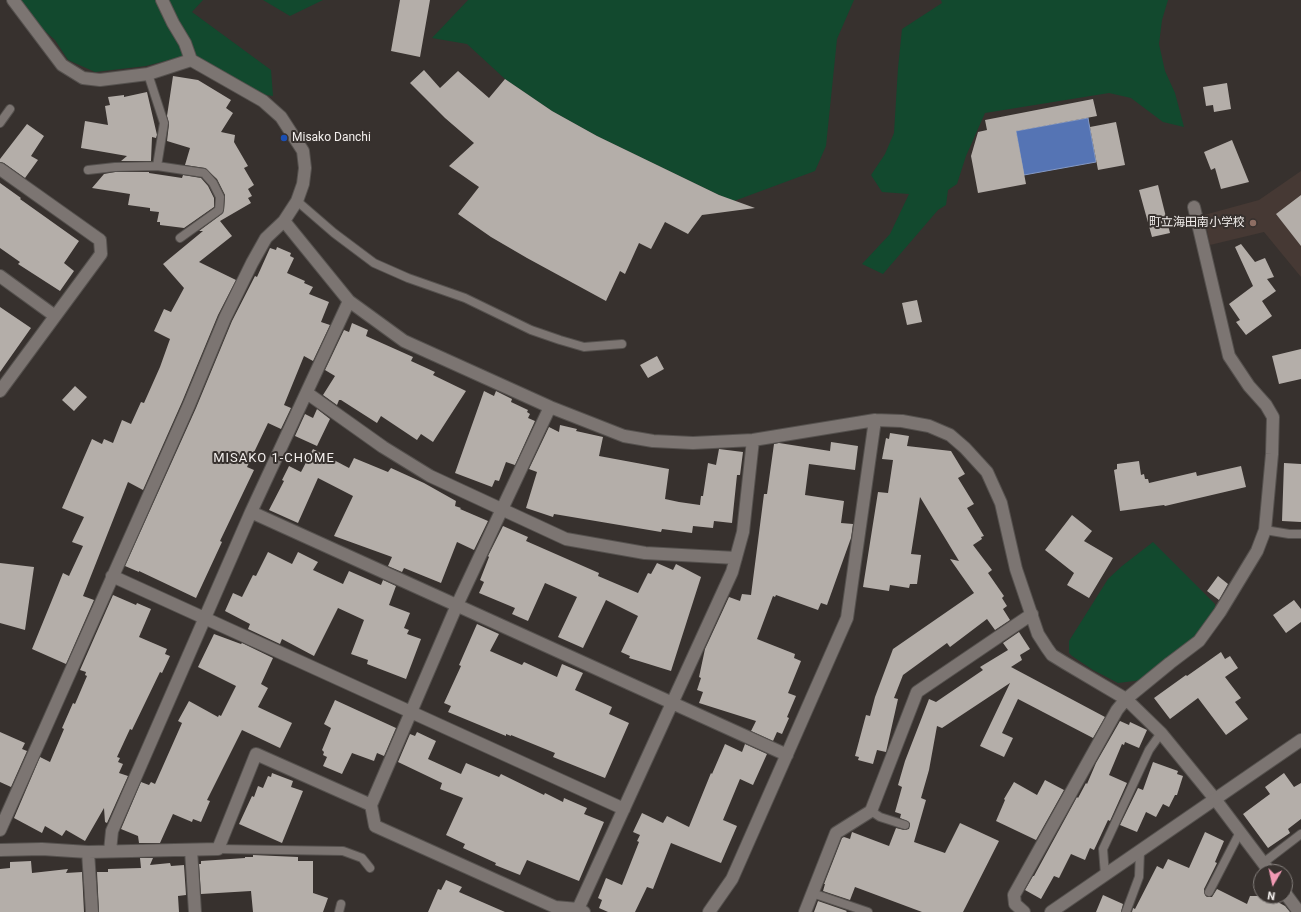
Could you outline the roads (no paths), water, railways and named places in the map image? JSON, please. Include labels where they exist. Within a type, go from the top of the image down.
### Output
[{"type":"street","points":[[13,0],[62,65],[83,78],[100,80],[148,74],[191,60]]},
{"type":"street","points":[[0,830],[4,810],[112,576],[189,404],[225,318],[266,238],[284,221],[297,200],[303,184],[305,168],[303,151],[281,116],[263,102],[191,60],[185,43],[162,0]]},
{"type":"street","points":[[0,168],[100,240],[101,254],[0,391]]},
{"type":"street","points":[[1024,912],[1015,904],[1014,895],[1117,710],[1126,699],[1199,641],[1220,612],[1258,551],[1265,530],[1272,454],[1273,417],[1266,405],[1250,386],[1229,356],[1194,208]]},
{"type":"street","points":[[284,221],[349,301],[404,341],[550,407],[624,436],[653,441],[693,443],[753,440],[875,420],[902,421],[930,426],[950,435],[965,448],[987,472],[1001,503],[1016,569],[1038,634],[1052,655],[1126,699],[1161,733],[1216,799],[1263,864]]},
{"type":"street","points":[[0,276],[55,316]]},
{"type":"street","points":[[110,851],[112,831],[204,618],[251,512],[349,301]]},
{"type":"street","points":[[307,393],[383,447],[430,476],[566,539],[645,553],[736,558]]},
{"type":"street","points":[[550,407],[457,605],[371,804],[375,826],[555,907],[581,911],[624,809],[732,572],[743,532],[753,440]]},
{"type":"street","points":[[709,912],[732,879],[847,618],[875,420]]},
{"type":"street","points":[[251,512],[787,755]]},
{"type":"street","points":[[112,576],[624,809]]},
{"type":"street","points":[[805,912],[836,833],[872,811],[917,692],[1032,614]]},
{"type":"street","points":[[1051,912],[1301,740]]},
{"type":"street","points":[[0,850],[42,849],[88,852],[218,849],[256,754],[371,804]]},
{"type":"street","points":[[191,850],[195,912]]},
{"type":"street","points":[[88,852],[92,912]]},
{"type":"street","points":[[1293,904],[1299,912]]},
{"type":"lane","points":[[148,74],[164,123],[157,166]]},
{"type":"lane","points":[[0,123],[10,109]]},
{"type":"lane","points":[[88,170],[115,167],[157,166],[204,173],[213,183],[220,197],[219,210],[180,238]]},
{"type":"lane","points":[[297,200],[334,233],[374,263],[408,278],[465,298],[503,315],[531,330],[560,340],[584,347],[622,344]]},
{"type":"lane","points":[[1265,530],[1289,534],[1301,534]]},
{"type":"lane","points":[[1105,875],[1103,849],[1149,750],[1161,733]]},
{"type":"lane","points":[[872,811],[880,817],[905,825]]},
{"type":"lane","points":[[1209,892],[1240,832]]},
{"type":"lane","points":[[1270,864],[1301,834]]},
{"type":"lane","points":[[218,849],[343,851],[362,858],[370,868]]},
{"type":"lane","points":[[1126,912],[1139,877],[1140,851]]},
{"type":"lane","points":[[812,893],[868,912]]},
{"type":"water","points":[[1088,118],[1096,162],[1024,175],[1016,131]]},
{"type":"place","name":"Misako Danchi","points":[[284,138]]},
{"type":"place","name":"町立海田南小学校","points":[[1253,223]]},
{"type":"district","name":"MISAKO 1-CHOME","points":[[274,459]]}]
